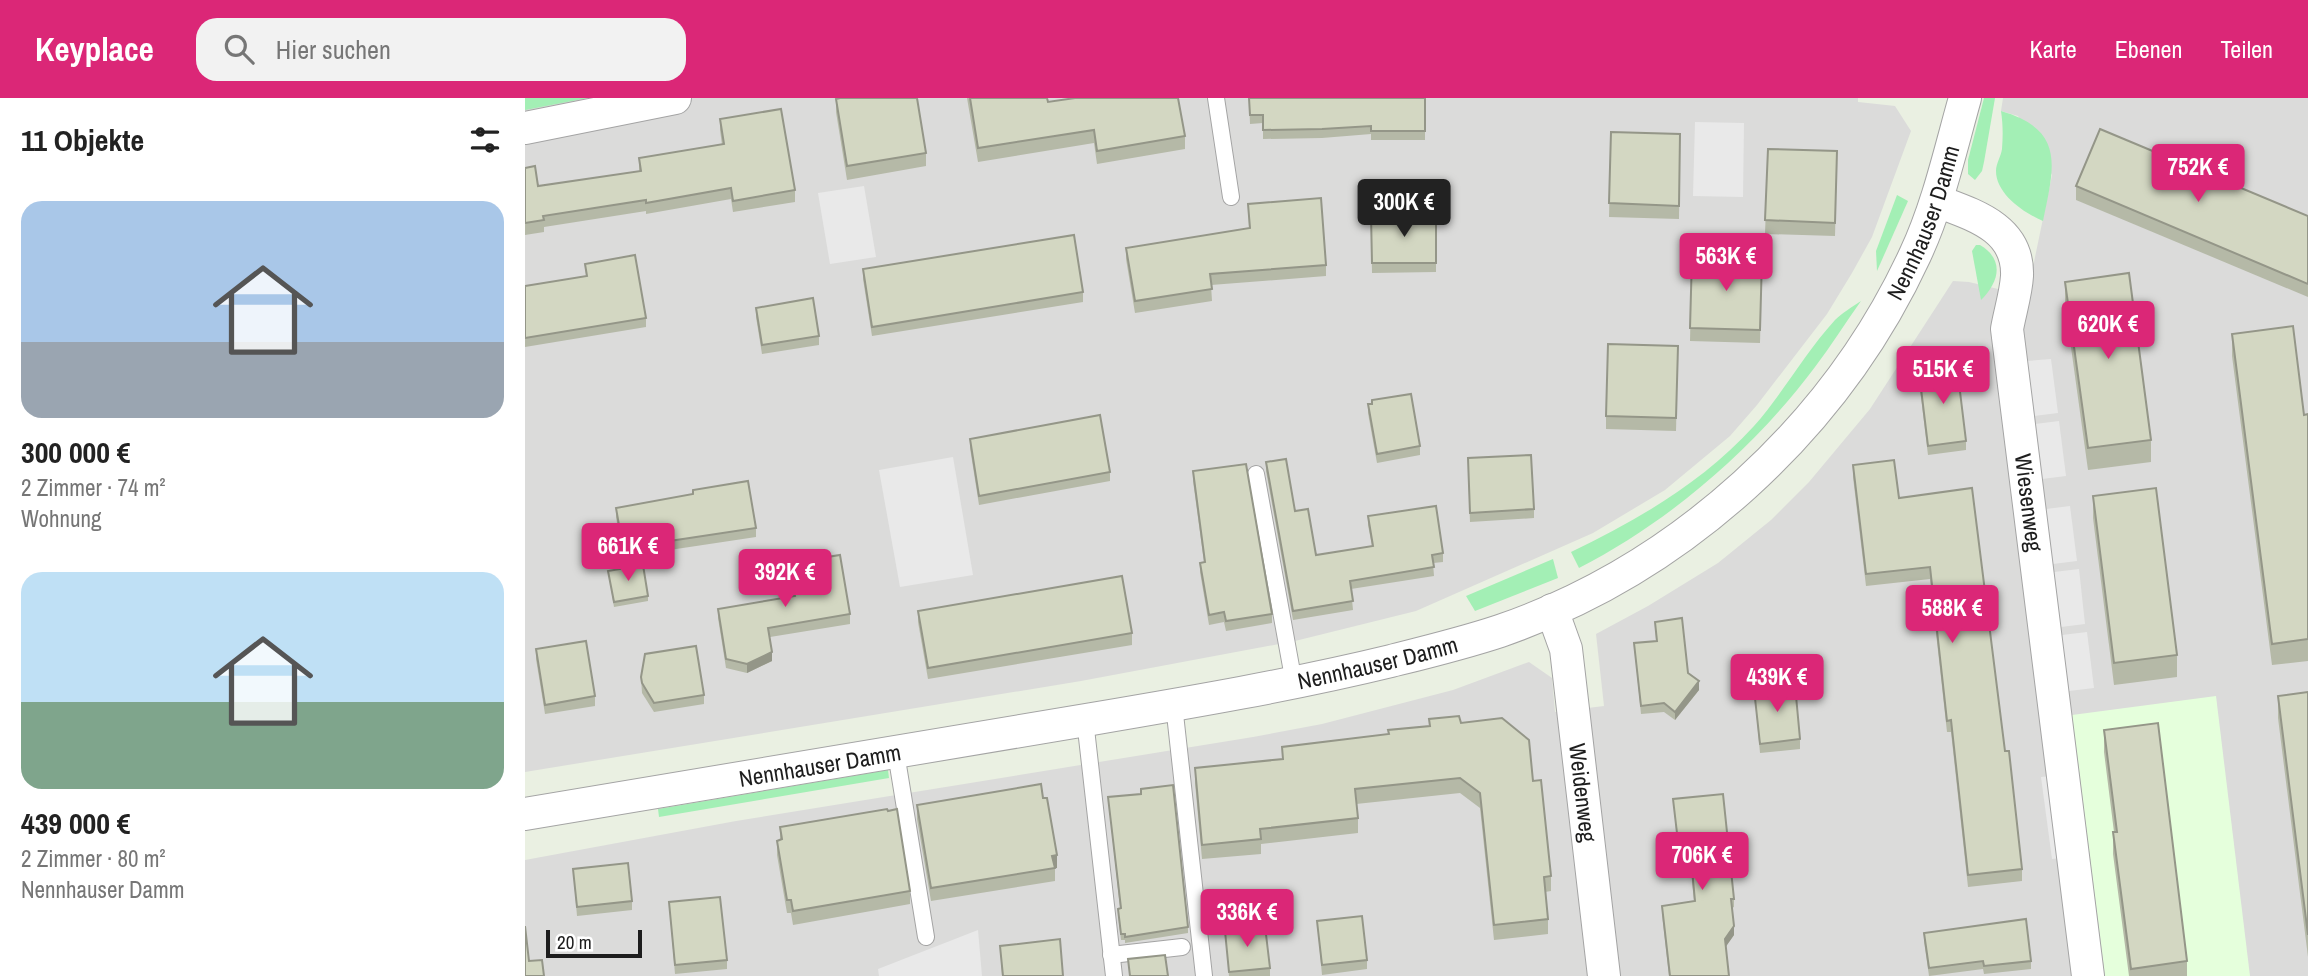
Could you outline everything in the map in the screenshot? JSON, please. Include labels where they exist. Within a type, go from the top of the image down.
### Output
[{"type":"street","points":[[525,128],[675,98]]},
{"type":"street","name":"Nennhauser Damm","points":[[525,814],[896,753],[1294,683],[1441,648],[1500,631],[1552,610],[1640,564],[1723,504],[1787,442],[1822,402],[1874,331],[1916,253],[1937,201],[1965,98]]},
{"type":"street","name":"Wiesenweg","points":[[1937,201],[2001,231],[2017,265],[2007,329],[2088,976]]},
{"type":"street","name":"Weidenweg","points":[[1552,610],[1566,649],[1604,976]]},
{"type":"lane","points":[[1216,98],[1231,197]]},
{"type":"lane","points":[[1256,474],[1294,683]]},
{"type":"lane","points":[[1174,705],[1204,976]]},
{"type":"lane","points":[[1085,720],[1114,976]]},
{"type":"lane","points":[[896,753],[926,937]]},
{"type":"lane","points":[[1111,955],[1182,947]]},
{"type":"shaded area","points":[[525,98],[1858,98],[1858,102],[1895,106],[1911,131],[1872,237],[1852,273],[1827,314],[1757,405],[1730,436],[1665,490],[1593,533],[1416,611],[1295,641],[1081,681],[525,772]]},
{"type":"shaded area","points":[[2003,98],[2308,98],[2308,976],[525,976],[525,860],[736,821],[1322,724],[1453,690],[1529,662],[1552,678],[1555,712],[1604,706],[1596,634],[1718,563],[1771,520],[1809,482],[1870,409],[1953,281],[1969,282],[2027,296],[2052,175],[2018,116],[2001,111]]},
{"type":"shaded area","points":[[1695,122],[1744,123],[1743,197],[1693,196]]},
{"type":"shaded area","points":[[864,186],[876,257],[830,264],[818,193]]},
{"type":"shaded area","points":[[2051,359],[2058,413],[2034,416],[2027,361]]},
{"type":"shaded area","points":[[2059,421],[2066,476],[2042,479],[2035,424]]},
{"type":"shaded area","points":[[953,457],[973,575],[900,587],[879,470]]},
{"type":"shaded area","points":[[2070,506],[2077,561],[2053,564],[2046,509]]},
{"type":"shaded area","points":[[2079,569],[2085,624],[2061,627],[2054,572]]},
{"type":"shaded area","points":[[2087,632],[2094,688],[2069,691],[2062,635]]},
{"type":"shaded area","points":[[2216,696],[2250,976],[2105,976],[2072,715]]},
{"type":"shaded area","points":[[2051,776],[2061,858],[2052,859],[2041,777]]},
{"type":"shaded area","points":[[978,930],[982,976],[879,976],[878,969]]},
{"type":"green space","points":[[525,98],[588,98],[525,110]]},
{"type":"green space","points":[[1984,98],[1995,98],[1982,171],[1975,180],[1968,174],[1968,160]]},
{"type":"green space","points":[[2001,111],[2022,119],[2037,129],[2046,140],[2051,153],[2050,184],[2043,221],[2012,202],[1997,179],[1996,168],[2002,144]]},
{"type":"green space","points":[[1897,195],[1908,201],[1877,271],[1876,251]]},
{"type":"green space","points":[[1976,245],[1980,245],[1993,257],[1997,271],[1992,286],[1981,300],[1972,251]]},
{"type":"green space","points":[[1861,301],[1791,398],[1737,455],[1677,506],[1613,549],[1579,568],[1571,552],[1621,527],[1669,498],[1734,446],[1765,413],[1835,320]]},
{"type":"green space","points":[[1553,559],[1558,578],[1475,611],[1466,596]]},
{"type":"green space","points":[[888,770],[889,778],[659,817],[658,809]]},
{"type":"building","points":[[917,98],[926,153],[847,166],[836,99]]},
{"type":"building","points":[[970,98],[1047,98],[1048,102],[1075,98],[1178,98],[1185,136],[1097,151],[1094,130],[978,148]]},
{"type":"building","points":[[1249,98],[1425,98],[1425,131],[1371,131],[1371,126],[1263,130],[1263,115],[1250,115]]},
{"type":"building","points":[[781,109],[795,190],[733,201],[731,188],[646,203],[646,200],[543,216],[544,220],[525,223],[525,168],[535,166],[538,186],[641,171],[639,158],[724,144],[720,119]]},
{"type":"building","points":[[2100,129],[2308,216],[2308,284],[2076,186]]},
{"type":"building","points":[[1611,132],[1680,134],[1679,206],[1609,203]]},
{"type":"building","points":[[1768,149],[1837,151],[1835,223],[1765,220]]},
{"type":"building","points":[[1321,198],[1326,265],[1210,274],[1212,289],[1135,301],[1126,248],[1250,228],[1248,204]]},
{"type":"building","points":[[1371,215],[1436,215],[1436,263],[1372,263]]},
{"type":"building","points":[[1074,235],[1083,292],[872,327],[863,269]]},
{"type":"building","points":[[635,255],[646,318],[525,338],[525,286],[587,276],[585,264]]},
{"type":"building","points":[[1692,256],[1762,258],[1760,330],[1690,328]]},
{"type":"building","points":[[2129,273],[2151,440],[2088,448],[2065,282]]},
{"type":"building","points":[[813,298],[819,336],[762,345],[756,308]]},
{"type":"building","points":[[2293,326],[2304,415],[2308,414],[2308,639],[2272,644],[2232,334]]},
{"type":"building","points":[[1608,344],[1678,346],[1676,418],[1606,416]]},
{"type":"building","points":[[1957,367],[1966,441],[1928,446],[1919,372]]},
{"type":"building","points":[[1411,394],[1420,446],[1377,454],[1368,404],[1372,404],[1372,400]]},
{"type":"building","points":[[1100,415],[1110,472],[979,496],[970,439]]},
{"type":"building","points":[[1531,455],[1534,509],[1470,513],[1468,458]]},
{"type":"building","points":[[1286,459],[1295,511],[1308,509],[1316,555],[1373,546],[1368,516],[1436,506],[1443,553],[1432,555],[1434,567],[1350,581],[1353,601],[1293,611],[1266,462]]},
{"type":"building","points":[[1894,460],[1899,498],[1972,488],[2005,751],[2009,751],[2022,869],[1968,875],[1951,720],[1947,721],[1930,567],[1866,574],[1853,465]]},
{"type":"building","points":[[1246,464],[1272,614],[1226,621],[1224,612],[1209,615],[1200,563],[1205,562],[1193,471]]},
{"type":"building","points":[[748,481],[756,528],[623,548],[616,508],[693,494],[693,490]]},
{"type":"building","points":[[2156,488],[2177,655],[2114,663],[2093,496]]},
{"type":"building","points":[[840,555],[850,614],[768,628],[772,652],[747,664],[726,659],[718,609],[795,596],[790,563]]},
{"type":"building","points":[[643,565],[648,596],[614,602],[608,571]]},
{"type":"building","points":[[1122,576],[1132,633],[928,668],[918,611]]},
{"type":"building","points":[[1682,618],[1688,673],[1699,681],[1675,712],[1664,703],[1641,706],[1634,643],[1657,641],[1655,622]]},
{"type":"building","points":[[586,641],[595,696],[545,705],[536,649]]},
{"type":"building","points":[[696,646],[704,695],[654,703],[642,683],[645,654]]},
{"type":"building","points":[[1795,685],[1800,739],[1760,744],[1754,689]]},
{"type":"building","points":[[2308,692],[2308,935],[2278,696]]},
{"type":"building","points":[[1459,716],[1461,723],[1502,718],[1529,740],[1533,781],[1541,780],[1551,876],[1544,877],[1548,919],[1494,925],[1480,793],[1460,778],[1355,789],[1358,818],[1260,829],[1261,839],[1202,845],[1195,768],[1283,759],[1282,747],[1389,734],[1388,730],[1430,726],[1429,719]]},
{"type":"building","points":[[2158,723],[2187,961],[2131,969],[2113,832],[2117,832],[2104,730]]},
{"type":"building","points":[[1041,784],[1043,798],[1047,798],[1057,855],[1052,856],[1055,868],[931,888],[917,805]]},
{"type":"building","points":[[1173,785],[1188,927],[1125,937],[1125,934],[1121,934],[1118,909],[1121,908],[1108,797],[1141,794],[1141,789]]},
{"type":"building","points":[[1723,794],[1734,899],[1731,899],[1734,926],[1725,939],[1729,976],[1670,976],[1662,906],[1695,901],[1690,849],[1679,850],[1673,799]]},
{"type":"building","points":[[897,809],[910,891],[793,911],[791,900],[787,900],[777,841],[782,839],[780,827]]},
{"type":"building","points":[[628,863],[632,901],[577,907],[573,869]]},
{"type":"building","points":[[720,897],[727,960],[675,965],[669,902]]},
{"type":"building","points":[[1362,916],[1367,960],[1322,965],[1317,921]]},
{"type":"building","points":[[2026,919],[2031,961],[1984,966],[1983,961],[1929,968],[1924,933]]},
{"type":"building","points":[[525,926],[529,961],[542,960],[544,976],[525,976]]},
{"type":"building","points":[[1265,926],[1270,968],[1229,972],[1225,931]]},
{"type":"building","points":[[1060,939],[1063,976],[1003,976],[1000,946]]},
{"type":"building","points":[[1165,955],[1168,976],[1130,976],[1128,959]]}]
